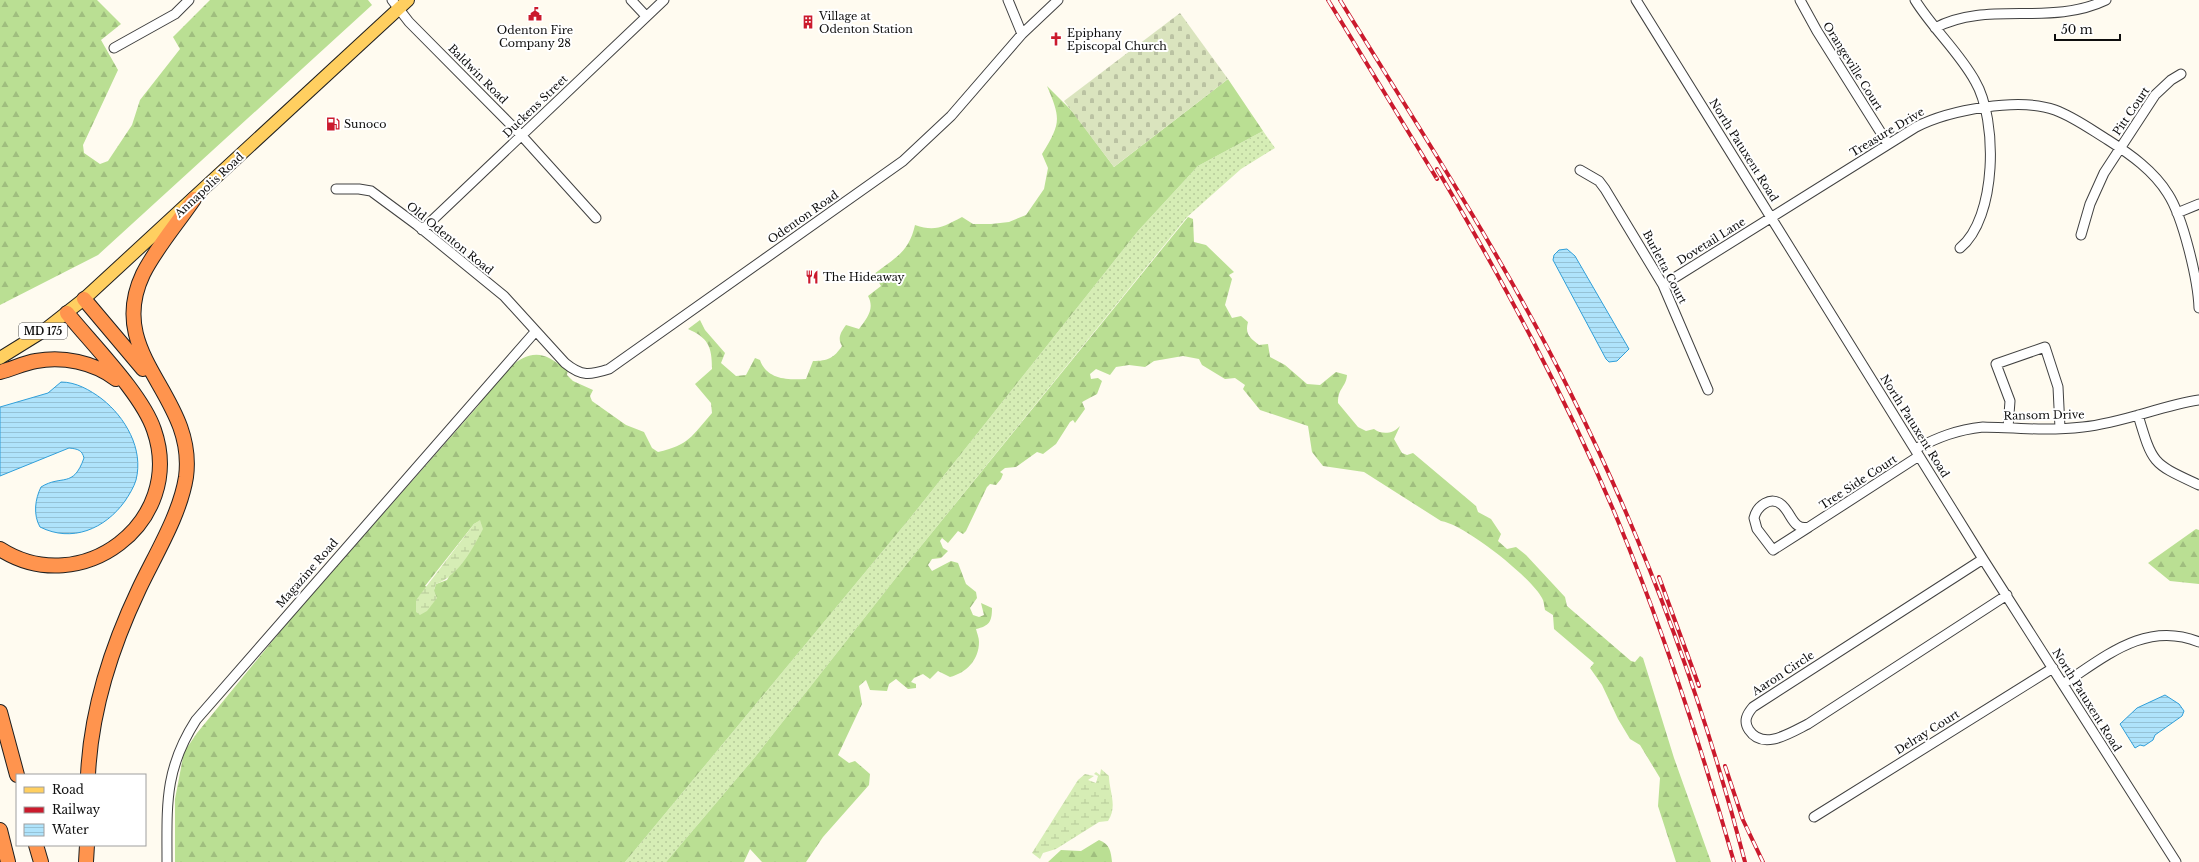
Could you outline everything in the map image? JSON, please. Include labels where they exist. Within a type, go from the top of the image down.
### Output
[{"type":"highway","points":[[88,774],[93,728],[106,671],[127,615],[183,492],[187,458],[184,436],[170,400],[141,352],[136,335],[133,307],[143,274],[194,200]]},
{"type":"highway","points":[[84,299],[170,400]]},
{"type":"highway","points":[[0,549],[26,561],[42,564],[75,564],[93,559],[110,551],[134,531],[151,504],[156,489],[160,460],[154,430],[147,413],[131,390],[67,313]]},
{"type":"highway","points":[[0,372],[35,361],[58,359],[92,365],[107,372],[131,390]]},
{"type":"highway","points":[[0,712],[17,774]]},
{"type":"highway","points":[[0,830],[8,862]]},
{"type":"highway","points":[[36,846],[41,862]]},
{"type":"highway","points":[[86,862],[87,846]]},
{"type":"main road","name":"Annapolis Road","points":[[0,358],[67,313],[84,299],[194,200],[395,4],[408,0]]},
{"type":"street","points":[[114,48],[175,14],[189,0]]},
{"type":"street","points":[[631,0],[646,16]]},
{"type":"street","name":"Duckens Street","points":[[422,230],[664,0]]},
{"type":"street","points":[[1008,0],[1022,34]]},
{"type":"street","name":"Odenton Road","points":[[535,332],[574,370],[590,374],[609,369],[902,161],[950,116],[1022,34],[1058,0]]},
{"type":"street","name":"North Patuxent Road","points":[[1636,0],[1983,559],[2176,862]]},
{"type":"street","name":"Orangeville Court","points":[[1800,0],[1817,31],[1888,144]]},
{"type":"street","points":[[1915,0],[1975,80],[1985,108],[1990,156],[1987,198],[1975,232],[1960,248]]},
{"type":"street","points":[[1935,28],[1948,19],[1972,12],[2068,11],[2106,0]]},
{"type":"street","name":"Baldwin Road","points":[[395,4],[522,136],[596,218]]},
{"type":"street","name":"Pitt Court","points":[[2081,235],[2097,189],[2121,148],[2162,86],[2182,74]]},
{"type":"street","name":"Treasure Drive","points":[[1772,218],[1888,144],[1931,119],[1958,112],[1985,108],[2023,105],[2054,109],[2069,116],[2121,148],[2160,182],[2169,195],[2177,213],[2195,271],[2199,308]]},
{"type":"street","name":"Burletta Court","points":[[1580,170],[1599,181],[1605,189],[1663,285],[1708,390]]},
{"type":"street","name":"Old Odenton Road","points":[[336,189],[359,189],[371,192],[422,230],[504,296],[518,309],[535,332]]},
{"type":"street","points":[[2177,213],[2199,204]]},
{"type":"street","name":"Dovetail Lane","points":[[1663,285],[1772,218]]},
{"type":"street","name":"Magazine Road","points":[[167,862],[167,812],[171,772],[185,737],[196,720],[535,332]]},
{"type":"street","points":[[2008,428],[2010,401],[1996,364],[2045,347],[2058,387],[2060,428]]},
{"type":"street","name":"Ransom Drive","points":[[1917,452],[1947,433],[1983,427],[2084,427],[2138,415],[2177,403],[2199,400]]},
{"type":"street","points":[[2138,415],[2149,450],[2154,459],[2168,470],[2199,485]]},
{"type":"street","name":"Tree Side Court","points":[[1809,527],[1804,529],[1798,526],[1782,505],[1775,502],[1763,504],[1758,507],[1754,518],[1757,529],[1772,550],[1809,527],[1917,452]]},
{"type":"street","name":"Aaron Circle","points":[[1983,559],[1753,707],[1746,718],[1747,728],[1754,737],[1764,741],[1781,737],[1808,724],[2007,595]]},
{"type":"street","points":[[2063,684],[2124,645],[2145,636],[2163,634],[2190,638],[2199,642]]},
{"type":"street","name":"Delray Court","points":[[1814,817],[2053,668]]},
{"type":"green space","points":[[0,0],[97,0],[121,24],[101,40],[118,70],[83,145],[84,153],[100,164],[108,161],[132,125],[140,100],[180,49],[173,37],[210,0],[368,0],[372,5],[98,255],[0,305]]},
{"type":"green space","points":[[1180,13],[1228,79],[1114,167],[1064,101]]},
{"type":"green space","points":[[1228,79],[1263,131],[1198,166],[1138,231],[911,517],[625,862],[175,862],[175,799],[184,752],[197,733],[288,622],[478,406],[497,380],[515,363],[524,357],[534,355],[550,358],[568,370],[567,375],[573,381],[593,390],[590,396],[592,401],[626,425],[644,432],[652,448],[658,452],[668,449],[683,443],[694,434],[712,413],[711,403],[695,384],[712,369],[711,354],[708,344],[695,332],[688,329],[700,320],[705,330],[725,353],[721,363],[736,376],[746,375],[755,358],[760,360],[763,367],[773,375],[785,379],[806,379],[813,361],[830,358],[842,346],[840,335],[846,325],[859,329],[865,321],[871,305],[868,296],[881,286],[874,274],[900,254],[909,242],[915,225],[934,228],[962,217],[973,224],[991,224],[1009,222],[1026,215],[1044,189],[1048,168],[1042,154],[1056,128],[1057,114],[1047,86],[1073,112],[1114,167]],"holes":[[[480,521],[447,580],[436,584],[434,590],[425,586],[474,524]]]},
{"type":"green space","points":[[1263,131],[1275,148],[1241,169],[1187,217],[917,551],[755,757],[666,862],[625,862],[911,517],[1138,231],[1198,166]]},
{"type":"green space","points":[[1188,217],[1193,219],[1194,242],[1206,245],[1234,272],[1229,275],[1232,279],[1225,305],[1232,318],[1241,316],[1248,322],[1247,330],[1249,335],[1259,345],[1268,344],[1270,357],[1285,365],[1307,384],[1320,385],[1336,372],[1347,375],[1345,383],[1339,394],[1338,403],[1358,427],[1366,431],[1374,429],[1387,433],[1394,431],[1400,426],[1394,439],[1402,453],[1407,455],[1413,453],[1476,506],[1478,512],[1491,519],[1501,534],[1498,541],[1507,549],[1516,547],[1526,555],[1565,597],[1567,606],[1631,661],[1635,662],[1640,656],[1643,658],[1674,758],[1711,862],[1676,862],[1658,806],[1660,778],[1640,745],[1630,739],[1618,719],[1602,685],[1590,668],[1594,663],[1554,629],[1553,615],[1545,610],[1542,598],[1525,578],[1496,553],[1465,531],[1441,521],[1364,472],[1323,466],[1312,452],[1308,426],[1260,410],[1243,389],[1245,385],[1235,378],[1225,379],[1202,365],[1199,359],[1183,356],[1154,361],[1145,367],[1129,365],[1116,367],[1110,375],[1096,369],[1090,374],[1091,379],[1098,378],[1102,381],[1097,394],[1082,402],[1085,409],[1075,423],[1073,420],[1070,422],[1056,444],[1043,454],[1037,452],[1016,467],[1005,468],[1000,472],[1003,474],[1001,479],[996,485],[990,484],[987,487],[966,531],[963,534],[958,531],[948,543],[942,538],[940,541],[943,548],[948,551],[941,558],[932,559],[928,565],[932,571],[951,561],[958,563],[966,584],[976,592],[977,598],[970,608],[973,615],[979,617],[984,615],[981,603],[992,608],[989,623],[976,629],[979,642],[977,654],[966,669],[956,675],[950,677],[938,671],[930,679],[923,674],[914,678],[911,682],[916,684],[916,688],[908,689],[896,679],[889,684],[887,691],[870,690],[866,680],[859,686],[862,704],[838,755],[849,763],[855,761],[870,774],[869,785],[823,837],[806,862],[762,862],[750,849],[744,862],[666,862],[755,757],[917,551]]},
{"type":"green space","points":[[480,520],[483,529],[464,561],[452,575],[436,584],[434,590],[437,598],[427,611],[420,615],[416,612],[416,600],[474,524]]},
{"type":"green space","points":[[2196,529],[2199,530],[2199,584],[2170,581],[2148,563]]},
{"type":"green space","points":[[1101,769],[1109,776],[1113,804],[1108,821],[1099,822],[1056,849],[1043,853],[1040,859],[1032,853],[1078,780],[1085,774],[1094,776],[1088,780],[1096,783],[1098,776],[1094,774],[1096,772],[1100,775]]},
{"type":"green space","points":[[1099,840],[1108,846],[1112,862],[1048,862],[1061,850],[1081,851]]},
{"type":"water","points":[[1567,249],[1575,256],[1629,349],[1617,361],[1609,362],[1606,359],[1553,260],[1554,255],[1559,250]]},
{"type":"water","points":[[61,382],[72,383],[83,387],[110,406],[125,424],[131,435],[135,445],[138,468],[133,488],[117,511],[98,526],[76,533],[64,534],[52,532],[40,527],[36,517],[37,497],[41,487],[48,483],[66,479],[76,474],[84,458],[81,452],[77,449],[69,448],[0,476],[0,407],[48,393]]},
{"type":"water","points":[[2165,695],[2179,704],[2184,711],[2182,716],[2155,735],[2153,740],[2144,746],[2140,745],[2135,748],[2120,724],[2137,708]]},
{"type":"railway","points":[[1328,0],[1437,179]]},
{"type":"railway","points":[[1340,0],[1490,244],[1545,343],[1598,451],[1648,565],[1691,682],[1711,742],[1745,862]]},
{"type":"railway","points":[[1437,169],[1534,342],[1578,431],[1618,521],[1651,605],[1681,690],[1734,862]]},
{"type":"railway","points":[[1659,577],[1699,686]]},
{"type":"railway","points":[[1725,766],[1743,820],[1763,862]]},
{"type":"place","name":"Odenton Fire Company 28","points":[[535,14]]},
{"type":"place","name":"Village at Odenton Station","points":[[808,22]]},
{"type":"place","name":"Epiphany Episcopal Church","points":[[1056,39]]},
{"type":"place","name":"Sunoco","points":[[333,124]]},
{"type":"place","name":"The Hideaway","points":[[812,277]]}]
